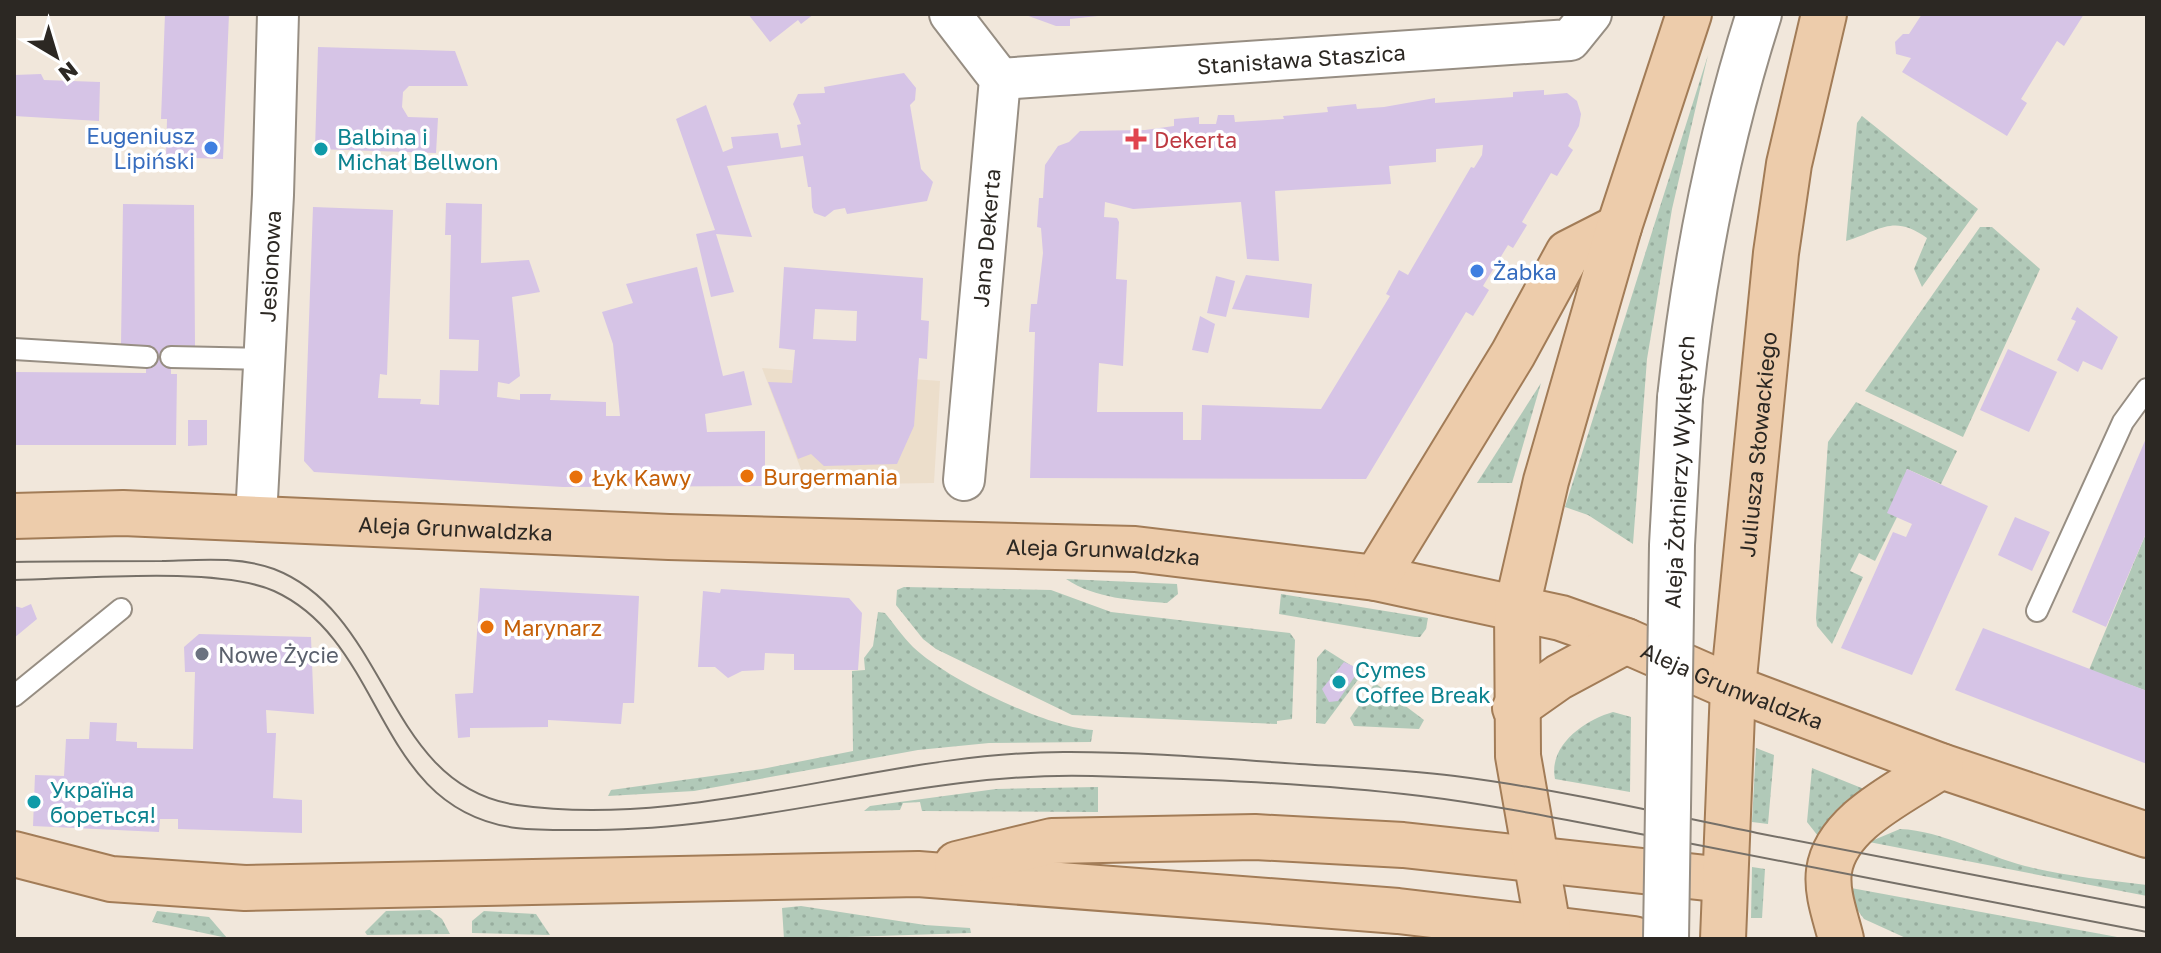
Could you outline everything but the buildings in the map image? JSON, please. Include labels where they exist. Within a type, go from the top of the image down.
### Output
[{"type":"main road","points":[[1549,934],[1520,771],[1515,708],[1517,607],[1546,481],[1619,227],[1689,14]]},
{"type":"main road","name":"Aleja Żołnierzy Wyklętych","points":[[1666,939],[1672,545],[1680,398],[1691,300],[1709,204],[1759,14]]},
{"type":"main road","name":"Juliusza Słowackiego","points":[[1723,939],[1733,688],[1776,253],[1789,164],[1824,14]]},
{"type":"main road","points":[[1376,578],[1513,354],[1568,253],[1619,227]]},
{"type":"main road","name":"Aleja Grunwaldzka","points":[[14,516],[123,513],[669,537],[1135,549],[1376,578],[1517,607],[1626,641],[1733,688],[1941,766],[2147,835]]},
{"type":"main road","points":[[1515,708],[1559,677],[1626,641]]},
{"type":"main road","points":[[1841,939],[1829,890],[1829,871],[1836,848],[1854,826],[1941,766]]},
{"type":"main road","points":[[918,874],[1052,841],[1255,837],[1403,845],[1725,880]]},
{"type":"main road","points":[[14,854],[111,879],[245,888],[918,874],[1398,911],[1549,934],[1634,939]]},
{"type":"street","name":"Jesionowa","points":[[256,518],[273,195],[278,14]]},
{"type":"street","points":[[950,14],[1000,79]]},
{"type":"street","name":"Stanisława Staszica","points":[[1000,79],[1570,40],[1591,14]]},
{"type":"street","name":"Jana Dekerta","points":[[964,480],[1000,79]]},
{"type":"lane","points":[[14,349],[147,357]]},
{"type":"lane","points":[[171,357],[263,359]]},
{"type":"lane","points":[[2037,611],[2123,422],[2147,389]]},
{"type":"lane","points":[[14,696],[121,609]]},
{"type":"shaded area","points":[[762,368],[940,381],[934,483],[807,485]]},
{"type":"green space","points":[[1708,55],[1672,209],[1647,359],[1633,544],[1588,515],[1565,507]]},
{"type":"green space","points":[[1862,116],[1978,209],[1922,287],[1914,269],[1927,238],[1905,227],[1887,226],[1846,241],[1857,123]]},
{"type":"green space","points":[[1980,227],[1992,227],[2040,269],[1963,437],[1865,391]]},
{"type":"green space","points":[[1541,383],[1512,483],[1477,483]]},
{"type":"green space","points":[[1856,402],[1957,451],[1941,484],[1907,469],[1897,517],[1875,561],[1859,553],[1850,571],[1863,577],[1832,644],[1817,626],[1816,618],[1828,442]]},
{"type":"green space","points":[[2147,531],[2147,691],[2089,670]]},
{"type":"green space","points":[[1066,579],[1177,584],[1178,594],[1167,603],[1128,599],[1102,595]]},
{"type":"green space","points":[[904,587],[1051,590],[1111,612],[1290,633],[1295,640],[1292,719],[1277,721],[1277,724],[1072,715],[936,649],[923,639],[896,605],[897,590]]},
{"type":"green space","points":[[1281,594],[1428,618],[1426,629],[1420,637],[1415,637],[1279,614]]},
{"type":"green space","points":[[878,612],[885,613],[928,660],[949,673],[1025,711],[1051,721],[1093,730],[1091,742],[989,743],[918,750],[694,791],[608,796],[611,790],[762,769],[853,751],[852,671],[865,670],[864,658],[873,646]]},
{"type":"green space","points":[[1325,649],[1363,673],[1325,724],[1316,723],[1317,658]]},
{"type":"green space","points":[[1375,683],[1424,720],[1419,729],[1354,726],[1350,718]]},
{"type":"green space","points":[[1613,712],[1631,717],[1630,792],[1555,779],[1554,767],[1563,745],[1580,728]]},
{"type":"green space","points":[[1756,748],[1774,755],[1768,824],[1752,822]]},
{"type":"green space","points":[[1812,768],[1864,789],[1835,811],[1818,836],[1807,822]]},
{"type":"green space","points":[[1098,787],[1098,812],[922,811],[920,802],[903,803],[900,810],[864,811],[870,806],[996,789]]},
{"type":"green space","points":[[1900,829],[1932,834],[2040,869],[2147,885],[2147,896],[1869,842]]},
{"type":"green space","points":[[1752,867],[1765,869],[1762,918],[1751,918]]},
{"type":"green space","points":[[1851,888],[2128,939],[1908,939],[1864,919],[1853,904]]},
{"type":"green space","points":[[801,906],[925,925],[970,928],[971,933],[784,939],[782,908]]},
{"type":"green space","points":[[430,910],[442,919],[450,934],[367,935],[365,932],[386,911]]},
{"type":"green space","points":[[157,911],[209,917],[227,938],[152,922]]},
{"type":"green space","points":[[484,911],[536,914],[550,935],[472,933],[472,921]]},
{"type":"tram line","points":[[14,562],[219,560],[247,562],[274,569],[313,591],[343,622],[413,734],[439,766],[473,791],[517,805],[585,810],[653,807],[1001,755],[1097,752],[1205,757],[1413,772],[1531,787],[2147,908]]},
{"type":"tram line","points":[[14,580],[184,576],[249,583],[274,591],[311,615],[340,647],[407,758],[434,790],[469,814],[516,828],[596,830],[658,827],[967,782],[1029,777],[1133,777],[1298,785],[1421,796],[1513,810],[2147,932]]},
{"type":"place","name":"Dekerta","points":[[1136,139]]},
{"type":"place","name":"Eugeniusz Lipiński","points":[[211,148]]},
{"type":"place","name":"Balbina i Michał Bellwon","points":[[321,149]]},
{"type":"place","name":"Żabka","points":[[1477,271]]},
{"type":"place","name":"Burgermania","points":[[747,476]]},
{"type":"place","name":"Łyk Kawy","points":[[576,477]]},
{"type":"place","name":"Marynarz","points":[[487,627]]},
{"type":"place","name":"Nowe Życie","points":[[202,654]]},
{"type":"place","name":"Cymes Coffee Break","points":[[1339,682]]},
{"type":"place","name":"Україна бореться!","points":[[34,802]]}]
